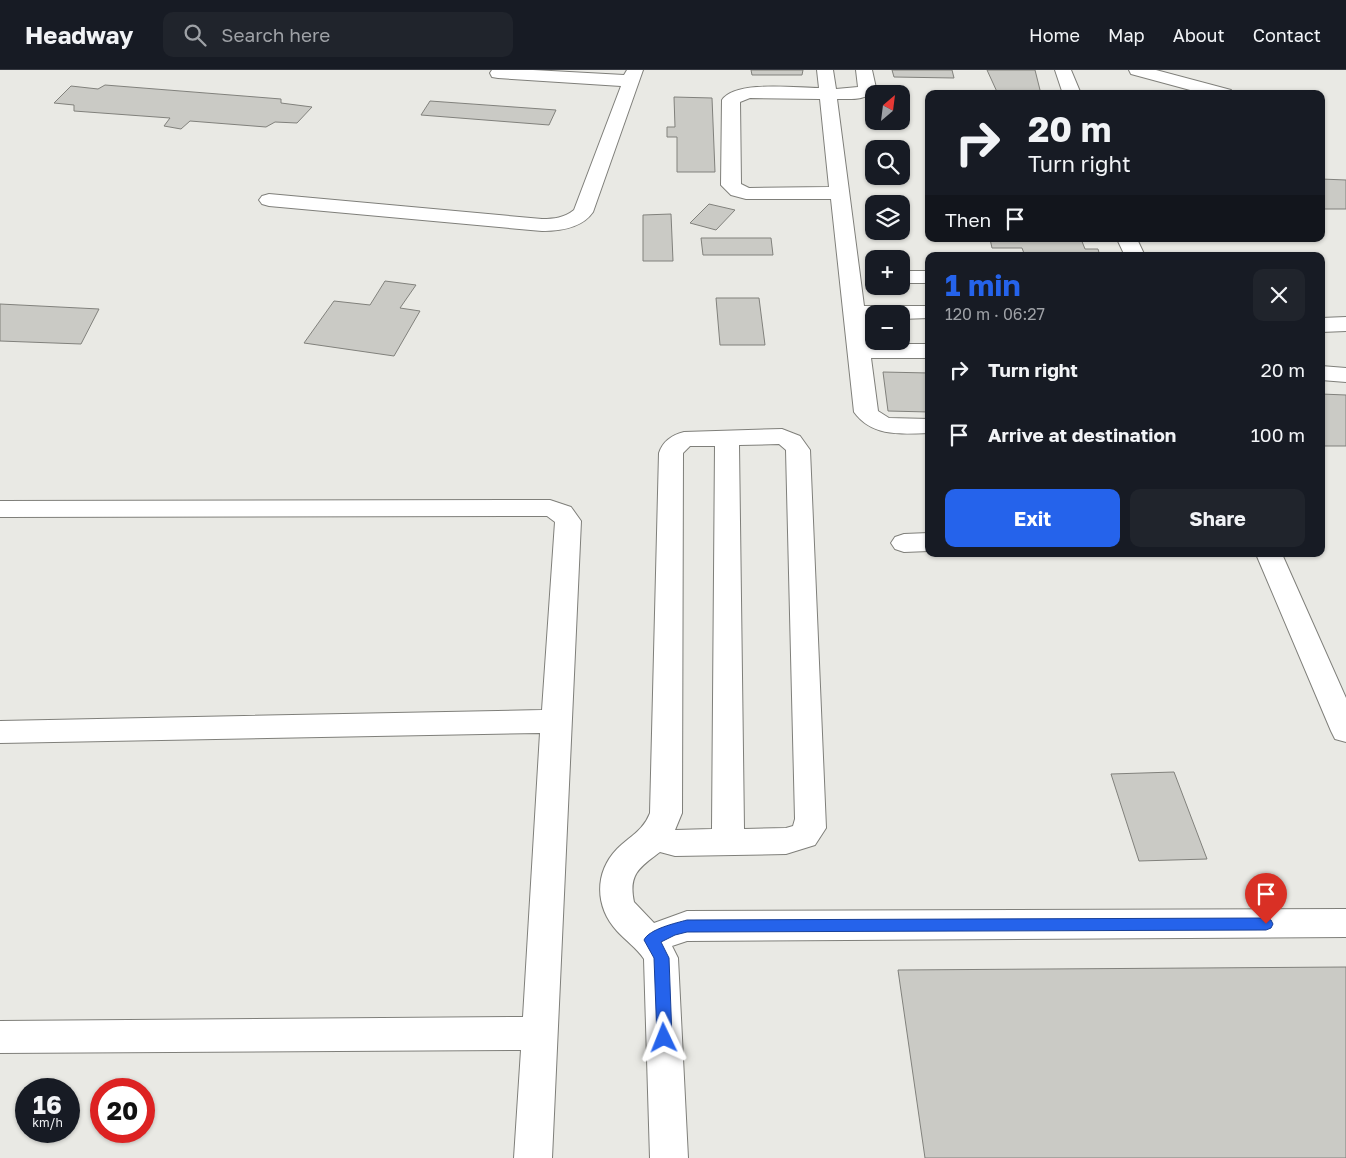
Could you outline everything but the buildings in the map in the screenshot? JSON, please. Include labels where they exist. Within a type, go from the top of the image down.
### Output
[{"type":"street","points":[[825,70],[840,193],[858,277],[854,313],[866,412],[868,416],[884,425],[925,426]]},
{"type":"street","points":[[840,193],[752,194],[738,192],[731,185],[732,100],[734,97],[750,93],[857,94],[866,90],[864,70]]},
{"type":"street","points":[[1063,70],[1070,90]]},
{"type":"street","points":[[1137,70],[1211,90]]},
{"type":"street","points":[[269,200],[542,225],[565,223],[573,220],[583,212],[633,75],[498,73]]},
{"type":"street","points":[[910,277],[925,277]]},
{"type":"street","points":[[854,313],[925,312]]},
{"type":"street","points":[[1325,325],[1346,324]]},
{"type":"street","points":[[858,351],[925,350]]},
{"type":"street","points":[[1325,373],[1346,375]]},
{"type":"street","points":[[654,837],[675,843],[796,840],[804,836],[810,828],[812,819],[798,450],[796,444],[782,436],[684,439],[677,442],[673,447],[672,453],[668,798],[666,813],[654,837],[626,860],[618,872],[615,886],[615,897],[626,917],[633,926],[651,940],[662,958],[669,1158]]},
{"type":"street","points":[[727,437],[728,843]]},
{"type":"street","points":[[0,509],[550,508],[562,513],[568,521],[533,1158]]},
{"type":"street","points":[[1270,557],[1346,731]]},
{"type":"street","points":[[0,732],[556,721]]},
{"type":"street","points":[[651,940],[672,930],[687,926],[1346,924]]},
{"type":"street","points":[[0,1037],[541,1033]]},
{"type":"route","points":[[664,1038],[662,958],[651,940],[661,934],[687,926],[1266,924]]}]
